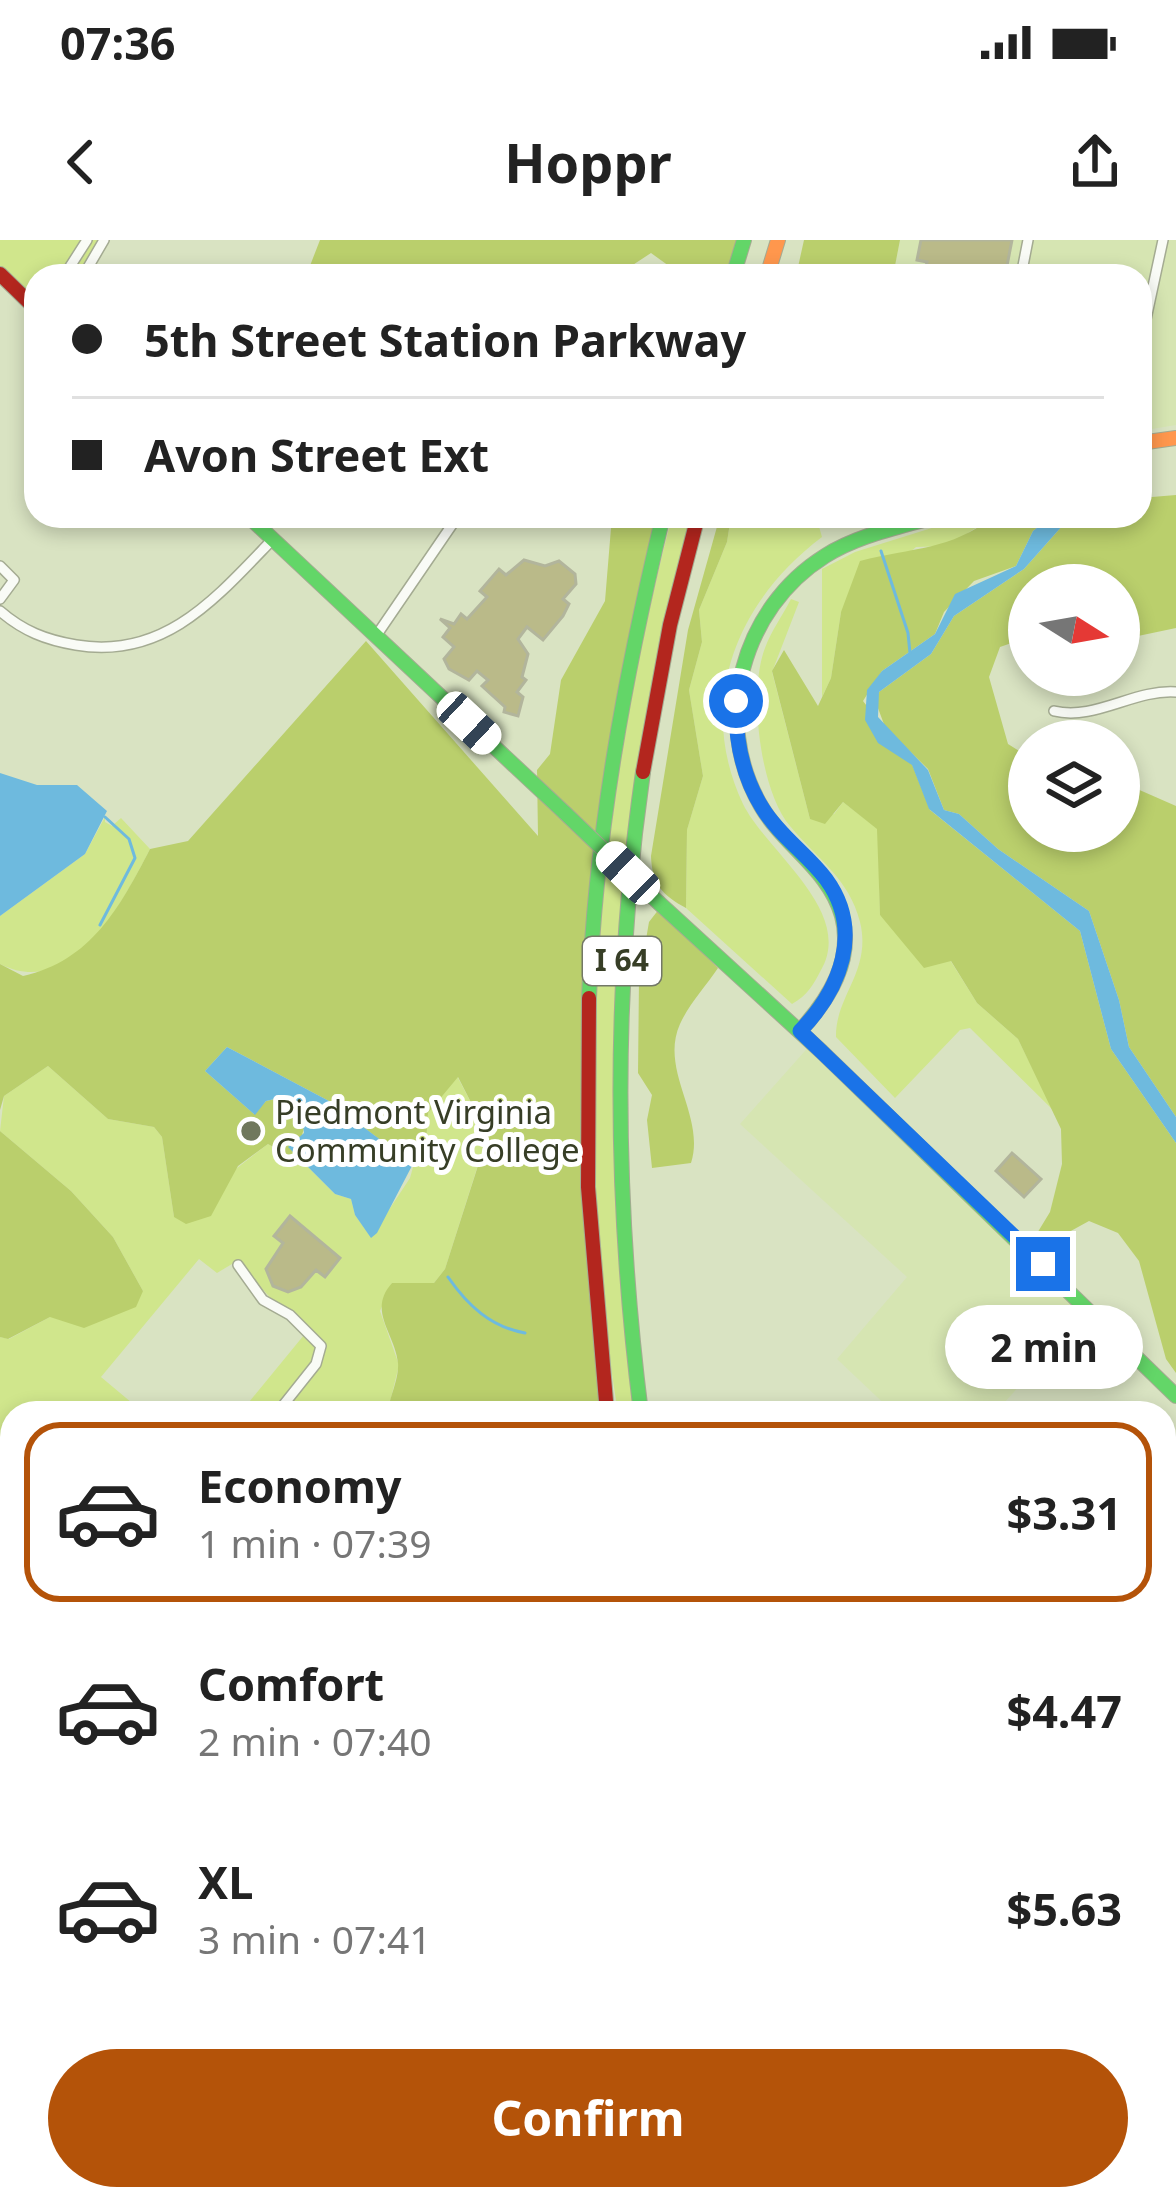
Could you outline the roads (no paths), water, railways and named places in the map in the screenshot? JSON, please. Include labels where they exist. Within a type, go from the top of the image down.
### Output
[{"type":"main road","points":[[0,274],[24,297]]},
{"type":"main road","points":[[261,528],[800,1031],[1176,1396]]},
{"type":"main road","name":"I 64","points":[[606,1401],[587,1206],[584,1089],[589,950],[612,747],[660,528]]},
{"type":"main road","name":"I 64","points":[[640,1401],[620,1197],[617,1089],[623,938],[648,738],[695,528]]},
{"type":"main road","points":[[800,1031],[834,986],[843,962],[845,930],[829,882],[772,821],[747,777],[736,731],[740,670],[770,608],[815,562],[849,544],[899,528]]},
{"type":"street","points":[[1152,285],[1160,243]]},
{"type":"street","points":[[376,636],[450,528]]},
{"type":"street","points":[[0,611],[25,630],[49,640],[109,648],[152,641],[200,612],[273,539]]},
{"type":"street","points":[[0,566],[14,583],[0,598]]},
{"type":"street","points":[[1054,711],[1080,713],[1146,693],[1176,692]]},
{"type":"street","points":[[238,1265],[263,1300],[290,1315],[321,1346],[316,1364],[287,1401]]},
{"type":"water","points":[[1060,528],[1028,564],[1017,564],[1033,531]]},
{"type":"water","points":[[1008,570],[1008,580],[954,616],[931,654],[879,692],[878,717],[928,770],[944,810],[959,814],[998,849],[1089,911],[1119,1000],[1129,1047],[1176,1117],[1176,1143],[1111,1049],[1080,931],[929,809],[912,765],[878,743],[865,720],[867,690],[882,671],[935,634],[955,594]]},
{"type":"water","points":[[0,773],[37,785],[77,785],[107,811],[85,854],[0,916]]},
{"type":"water","points":[[227,1047],[344,1109],[349,1119],[415,1160],[371,1238],[355,1215],[351,1199],[335,1194],[288,1147],[304,1133],[302,1116],[279,1098],[266,1101],[255,1115],[205,1071]]},
{"type":"waterway","points":[[881,551],[910,653]]},
{"type":"waterway","points":[[100,925],[135,858],[129,839],[105,817]]},
{"type":"waterway","points":[[448,1277],[481,1314],[525,1333]]},
{"type":"place","name":"Piedmont Virginia Community College","points":[[251,1131]]}]
